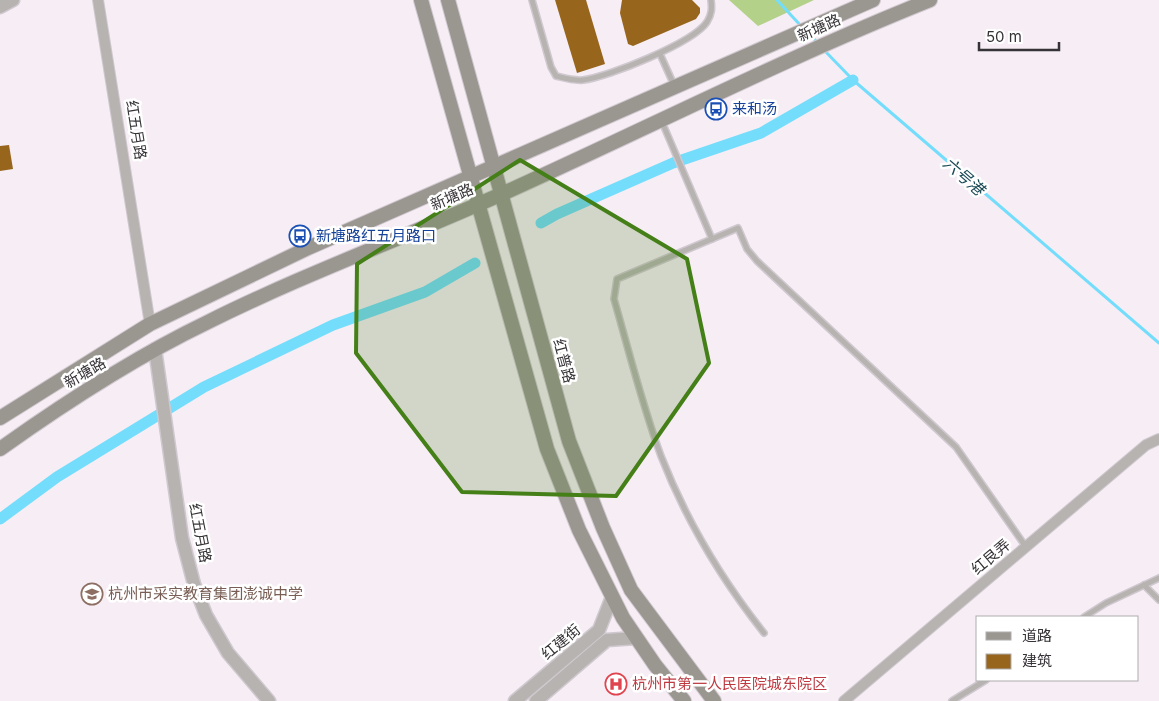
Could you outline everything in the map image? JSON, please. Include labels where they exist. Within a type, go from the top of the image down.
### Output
[{"type":"main road","points":[[421,0],[470,179],[548,449],[579,530],[612,597],[636,638],[684,701]]},
{"type":"main road","name":"红普路","points":[[448,0],[569,441],[603,528],[631,590],[714,701]]},
{"type":"main road","name":"新塘路","points":[[0,418],[150,324],[308,248],[470,179],[494,166],[674,86],[873,0]]},
{"type":"main road","name":"新塘路","points":[[0,449],[59,407],[155,349],[209,321],[502,194],[843,34],[930,0]]},
{"type":"street","points":[[0,7],[13,0]]},
{"type":"street","name":"红五月路","points":[[98,0],[150,324]]},
{"type":"street","name":"红五月路","points":[[155,349],[182,538],[194,584],[206,615],[228,653],[270,701]]},
{"type":"street","name":"红艮弄","points":[[844,701],[1146,445],[1159,439]]},
{"type":"street","name":"红建街","points":[[516,701],[599,630],[612,597]]},
{"type":"street","name":"红建街","points":[[536,701],[607,640],[636,638]]},
{"type":"lane","points":[[532,0],[550,67],[556,76],[582,80],[660,54],[694,34],[706,23],[712,10],[711,0]]},
{"type":"lane","points":[[660,54],[674,86]]},
{"type":"lane","points":[[661,119],[712,239]]},
{"type":"lane","points":[[764,633],[736,598],[692,523],[676,490],[650,422],[614,299],[617,279],[738,228],[747,249],[757,262],[956,448],[1026,547]]},
{"type":"lane","points":[[1086,616],[1106,603],[1159,578]]},
{"type":"lane","points":[[1144,586],[1159,600]]},
{"type":"lane","points":[[952,701],[984,681]]},
{"type":"highlighted area","points":[[520,160],[687,259],[709,363],[616,496],[462,492],[356,353],[357,264]]},
{"type":"green space","points":[[729,0],[814,0],[758,26]]},
{"type":"building","points":[[555,0],[586,0],[605,64],[577,73]]},
{"type":"building","points":[[622,0],[692,0],[700,8],[700,13],[696,19],[633,46],[628,44],[620,13]]},
{"type":"building","points":[[9,145],[13,169],[0,171],[0,146]]},
{"type":"waterway","name":"六号港","points":[[777,0],[802,27]]},
{"type":"waterway","name":"六号港","points":[[808,33],[818,43]]},
{"type":"waterway","name":"六号港","points":[[824,50],[853,80],[1159,343]]},
{"type":"waterway","points":[[541,223],[557,214],[673,163],[761,133],[853,80]]},
{"type":"waterway","points":[[0,519],[57,477],[204,387],[333,325],[425,292],[475,263]]},
{"type":"place","name":"来和汤","points":[[716,109]]},
{"type":"place","name":"新塘路红五月路口","points":[[300,236]]},
{"type":"place","name":"杭州市采实教育集团澎诚中学","points":[[92,594]]},
{"type":"place","name":"杭州市第一人民医院城东院区","points":[[616,684]]}]
